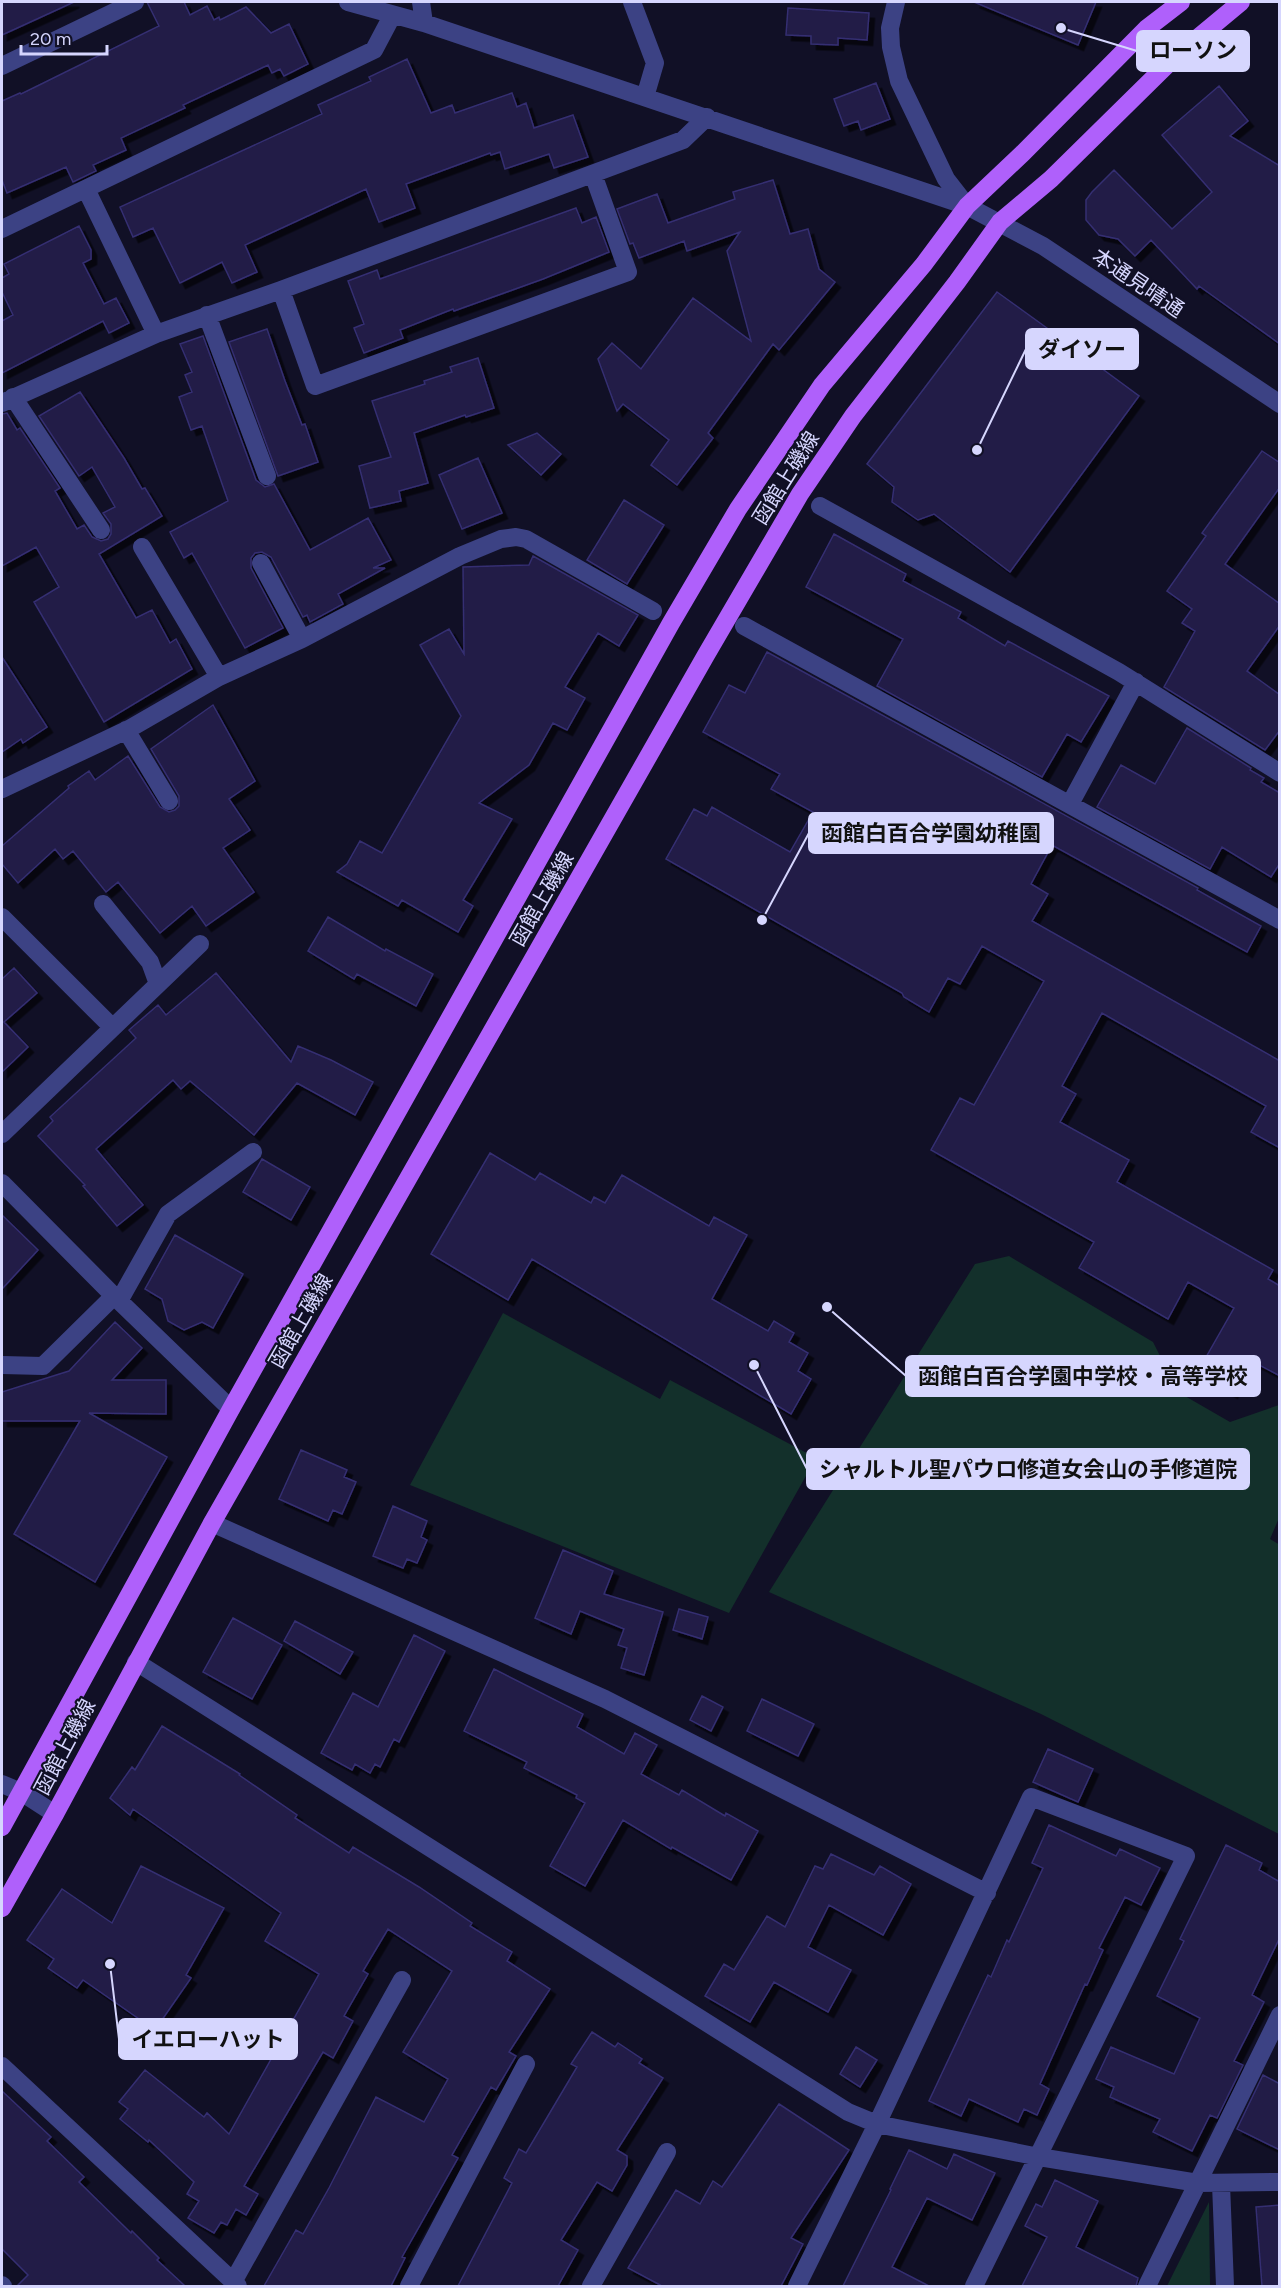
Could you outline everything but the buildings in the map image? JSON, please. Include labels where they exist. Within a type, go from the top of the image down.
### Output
[{"type":"main road","name":"函館上磯線","points":[[2,1827],[231,1409],[671,623],[738,509],[822,385],[924,264],[967,206],[1146,29],[1181,2]]},
{"type":"main road","name":"函館上磯線","points":[[2,1908],[212,1522],[800,494],[854,416],[1000,222],[1051,179],[1176,56],[1241,2]]},
{"type":"street","points":[[2,66],[135,2]]},
{"type":"street","name":"本通見晴通","points":[[348,2],[424,23],[967,206],[1043,246],[1280,404]]},
{"type":"street","points":[[421,2],[424,23]]},
{"type":"street","points":[[632,2],[655,63],[645,97]]},
{"type":"street","points":[[896,2],[890,28],[891,47],[899,81],[946,179],[967,206]]},
{"type":"street","points":[[2,229],[374,50],[392,16]]},
{"type":"street","points":[[101,530],[7,400],[156,334],[281,290],[683,140],[707,117]]},
{"type":"street","points":[[281,290],[315,386],[628,272],[593,174]]},
{"type":"street","points":[[86,189],[156,334]]},
{"type":"street","points":[[207,315],[267,476]]},
{"type":"street","points":[[820,506],[1136,682],[1280,772]]},
{"type":"street","points":[[2,789],[126,730],[219,677],[302,639],[460,556],[501,539],[516,537],[526,539],[653,611]]},
{"type":"street","points":[[142,547],[219,677]]},
{"type":"street","points":[[261,563],[302,639]]},
{"type":"street","points":[[744,626],[1280,920]]},
{"type":"street","points":[[1070,804],[1136,682]]},
{"type":"street","points":[[126,730],[169,801]]},
{"type":"street","points":[[103,904],[150,962],[158,984]]},
{"type":"street","points":[[2,917],[112,1027]]},
{"type":"street","points":[[2,1134],[200,944]]},
{"type":"street","points":[[2,1365],[43,1366],[117,1298],[168,1214],[253,1152]]},
{"type":"street","points":[[2,1183],[231,1409]]},
{"type":"street","points":[[212,1522],[604,1699],[987,1893]]},
{"type":"street","points":[[136,1662],[848,2112],[877,2124],[1039,2157],[1198,2183],[1280,2182]]},
{"type":"street","points":[[2,1785],[21,1792],[55,1814]]},
{"type":"street","points":[[797,2286],[877,2124],[1031,1797],[1186,1856],[974,2286]]},
{"type":"street","points":[[2,2066],[236,2285],[402,1980]]},
{"type":"street","points":[[1148,2286],[1280,2016]]},
{"type":"street","points":[[409,2286],[526,2064]]},
{"type":"street","points":[[591,2286],[667,2152]]},
{"type":"street","points":[[1221,2184],[1225,2286]]},
{"type":"green space","points":[[1009,1256],[1153,1342],[1178,1392],[1230,1422],[1279,1405],[1279,1518],[1270,1539],[1280,1545],[1279,1834],[1041,1714],[769,1592],[975,1264]]},
{"type":"green space","points":[[503,1313],[660,1399],[670,1380],[816,1458],[729,1613],[410,1485]]},
{"type":"green space","points":[[1209,2202],[1210,2286],[1167,2286]]},
{"type":"place","name":"ローソン","points":[[1061,28]]},
{"type":"place","name":"ダイソー","points":[[977,450]]},
{"type":"place","name":"函館白百合学園幼稚園","points":[[762,920]]},
{"type":"place","name":"函館白百合学園中学校・高等学校","points":[[827,1307]]},
{"type":"place","name":"シャルトル聖パウロ修道女会山の手修道院","points":[[754,1365]]},
{"type":"place","name":"イエローハット","points":[[110,1964]]}]
